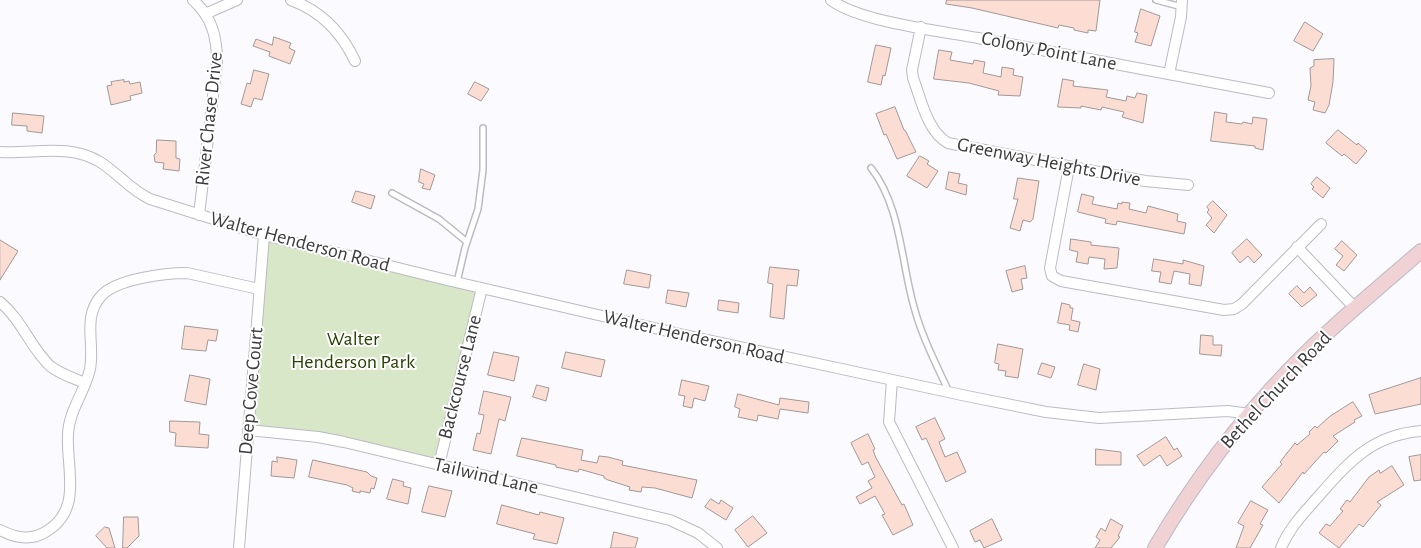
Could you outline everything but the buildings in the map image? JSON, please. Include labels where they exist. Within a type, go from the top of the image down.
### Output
[{"type":"street","name":"River Chase Drive","points":[[193,0],[206,14],[214,33],[217,62],[199,215]]},
{"type":"street","points":[[206,14],[237,0]]},
{"type":"street","points":[[291,0],[322,16],[347,43],[356,61]]},
{"type":"street","name":"Colony Point Lane","points":[[832,0],[845,9],[860,14],[921,27],[1269,93]]},
{"type":"street","points":[[1169,74],[1182,3]]},
{"type":"street","name":"Greenway Heights Drive","points":[[921,27],[912,70],[913,78],[934,132],[942,140],[948,143],[1069,167],[1159,183],[1188,184]]},
{"type":"street","name":"Walter Henderson Road","points":[[0,152],[51,150],[80,153],[98,160],[133,190],[147,198],[264,234],[457,282],[680,334],[949,392],[1046,412],[1099,418],[1228,411],[1250,414]]},
{"type":"street","points":[[1069,167],[1050,268],[1052,276],[1061,281],[1181,304],[1224,310],[1234,309],[1242,304],[1320,224]]},
{"type":"street","name":"Deep Cove Court","points":[[239,548],[264,234]]},
{"type":"street","points":[[1297,247],[1355,308]]},
{"type":"street","name":"Bethel Church Road","points":[[1155,548],[1197,482],[1250,414],[1291,368],[1355,308],[1421,251]]},
{"type":"street","points":[[0,530],[18,537],[36,536],[53,528],[64,515],[70,493],[68,454],[70,421],[90,368],[90,315],[95,304],[109,289],[136,280],[187,273],[259,289]]},
{"type":"street","name":"Backcourse Lane","points":[[439,465],[482,288]]},
{"type":"street","points":[[0,302],[14,315],[41,356],[51,366],[85,383]]},
{"type":"street","points":[[892,380],[889,422],[953,548]]},
{"type":"street","name":"Tailwind Lane","points":[[248,430],[318,437],[670,520],[698,533],[717,548]]},
{"type":"street","points":[[1281,548],[1296,521],[1348,462],[1361,452],[1387,438],[1421,431]]},
{"type":"lane","points":[[1156,0],[1182,3]]},
{"type":"lane","points":[[457,282],[479,199],[483,170],[483,128]]},
{"type":"lane","points":[[871,168],[880,179],[896,223],[913,305],[923,338],[949,392]]},
{"type":"lane","points":[[392,193],[439,219],[467,242]]},
{"type":"green space","name":"Walter Henderson Park","points":[[265,235],[482,288],[438,465],[345,442],[248,429]]}]
